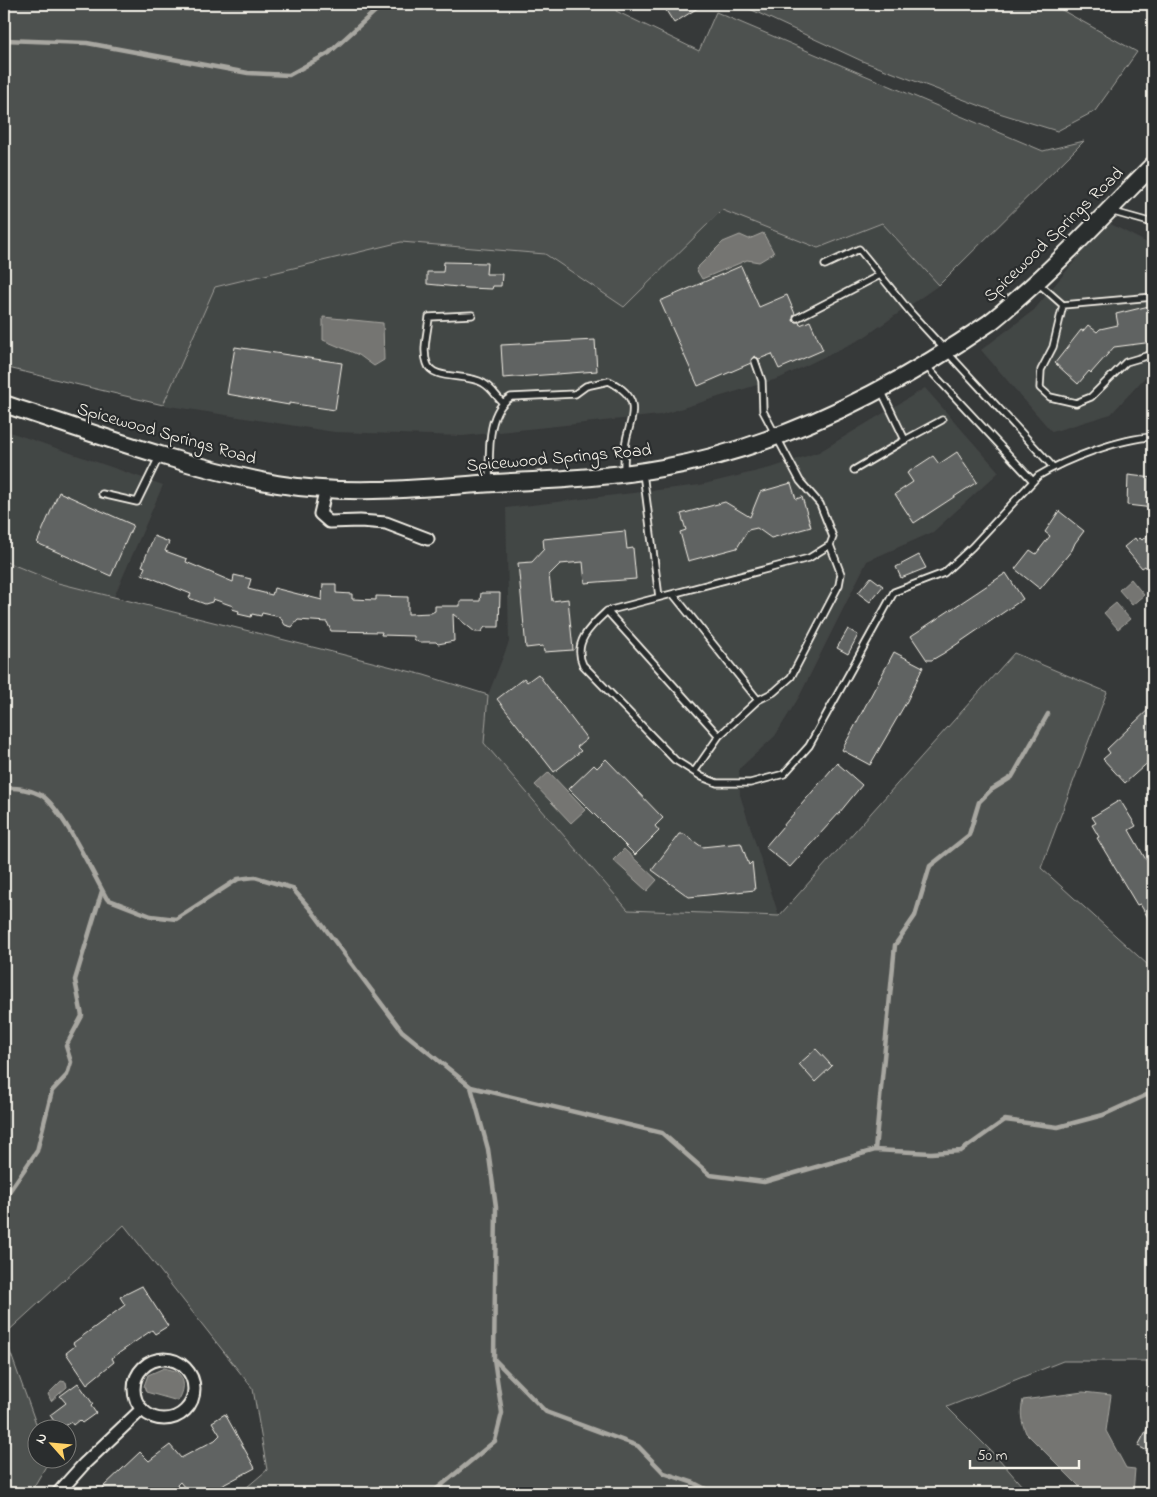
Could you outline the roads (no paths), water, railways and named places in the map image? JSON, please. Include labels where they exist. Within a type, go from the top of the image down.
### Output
[{"type":"main road","name":"Spicewood Springs Road","points":[[4,404],[160,454],[243,477],[281,484],[326,488],[372,490],[489,484],[624,473],[720,455],[776,438],[881,390],[992,321],[1037,282],[1153,165]]},
{"type":"street","points":[[326,488],[320,514],[329,522],[360,520],[386,523],[428,539]]},
{"type":"street","points":[[163,1359],[182,1365],[188,1372],[194,1390],[186,1409],[169,1418],[159,1418],[142,1409],[134,1392],[139,1373],[154,1361],[163,1359]]},
{"type":"street","points":[[58,1493],[84,1464],[142,1409]]},
{"type":"lane","points":[[1108,210],[1153,223]]},
{"type":"lane","points":[[825,265],[859,249],[945,351],[1053,467]]},
{"type":"lane","points":[[797,318],[880,276]]},
{"type":"lane","points":[[1037,282],[1063,305],[1153,297]]},
{"type":"lane","points":[[1063,305],[1053,348],[1042,370],[1040,388],[1050,397],[1076,403],[1084,400],[1091,397],[1126,362],[1153,354]]},
{"type":"lane","points":[[472,315],[429,317],[425,354],[427,364],[430,370],[438,375],[466,376],[484,383],[502,402]]},
{"type":"lane","points":[[755,361],[762,381],[763,411],[800,481],[820,504],[833,537],[830,545],[809,558],[607,611],[586,630],[580,650],[582,665],[674,760],[717,783],[750,783],[784,774],[809,746],[894,592],[944,573],[972,548],[1033,481],[1053,467],[1112,445],[1141,437],[1153,437]]},
{"type":"lane","points":[[924,364],[1033,481]]},
{"type":"lane","points":[[489,484],[492,427],[502,402],[511,398],[575,394],[586,386],[609,381],[628,394],[634,407],[634,418],[627,438],[624,473]]},
{"type":"lane","points":[[881,390],[905,440]]},
{"type":"lane","points":[[854,470],[942,420]]},
{"type":"lane","points":[[102,494],[137,502],[160,454]]},
{"type":"lane","points":[[642,471],[660,597]]},
{"type":"lane","points":[[694,772],[719,736],[758,700],[774,692],[791,677],[839,585],[840,574],[830,545]]},
{"type":"lane","points":[[672,594],[758,700]]},
{"type":"lane","points":[[607,611],[719,736]]},
{"type":"waterway","points":[[4,40],[87,43],[248,73],[289,75],[329,53],[383,4]]},
{"type":"waterway","points":[[875,1150],[895,945],[915,916],[930,866],[969,835],[979,802],[991,790],[1012,777],[1048,714]]},
{"type":"waterway","points":[[4,789],[17,788],[41,795],[58,813],[67,827],[107,899],[151,916],[176,919],[238,879],[255,877],[292,888],[312,911],[402,1031],[471,1087],[662,1133],[710,1175],[764,1182],[875,1150],[931,1153],[961,1151],[1005,1120],[1058,1127],[1103,1115],[1153,1092]]},
{"type":"waterway","points":[[4,1199],[37,1151],[52,1091],[67,1075],[71,1062],[66,1046],[82,1016],[75,980],[102,891]]},
{"type":"waterway","points":[[432,1493],[495,1441],[502,1413],[494,1359],[496,1207],[488,1149],[471,1087]]},
{"type":"waterway","points":[[495,1360],[546,1412],[638,1446],[664,1473],[694,1483],[713,1493]]}]
